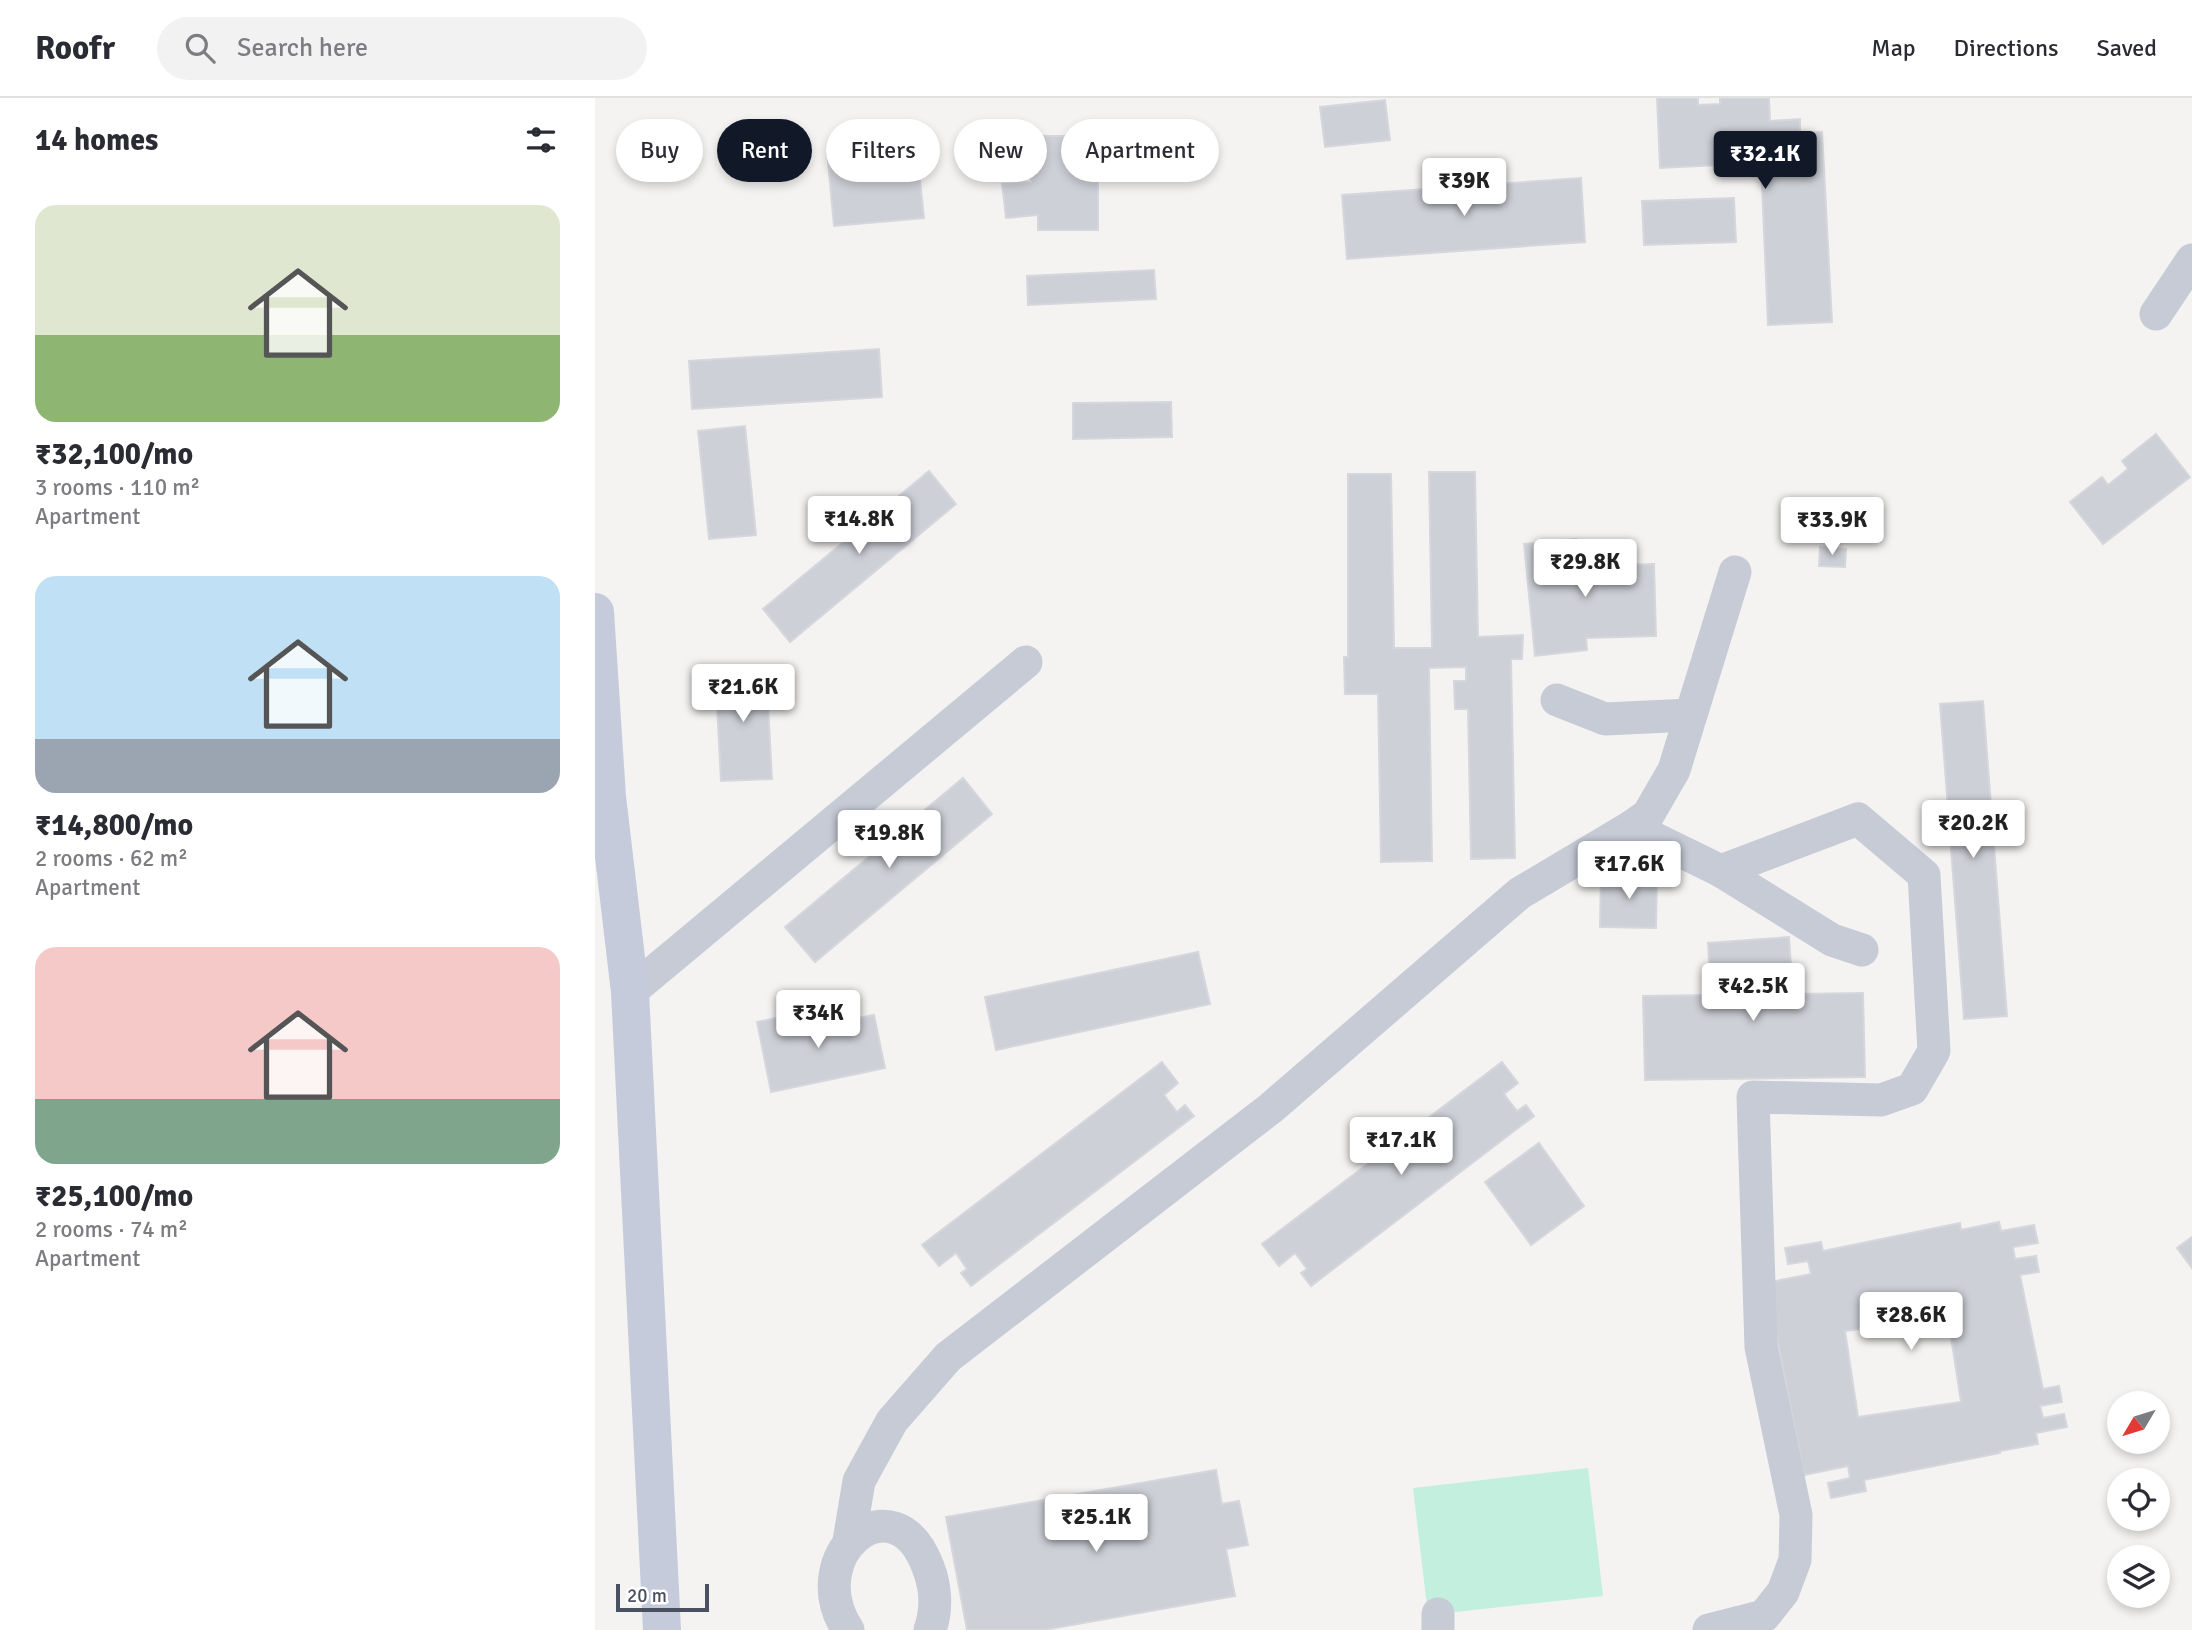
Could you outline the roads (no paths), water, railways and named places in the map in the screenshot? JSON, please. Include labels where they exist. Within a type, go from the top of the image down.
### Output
[{"type":"street","points":[[2156,314],[2192,260]]},
{"type":"street","points":[[837,1629],[833,1586],[836,1567],[849,1541],[859,1480],[892,1421],[947,1357],[1271,1108],[1520,893],[1648,815],[1674,770],[1735,572]]},
{"type":"street","points":[[595,612],[601,800],[630,992],[662,1630]]},
{"type":"street","points":[[630,992],[1026,662]]},
{"type":"street","points":[[1557,700],[1605,719],[1691,715]]},
{"type":"street","points":[[1709,1630],[1764,1616],[1783,1592],[1795,1560],[1796,1515],[1761,1347],[1753,1097],[1881,1100],[1912,1089],[1934,1051],[1924,875],[1915,867],[1858,819],[1721,871]]},
{"type":"street","points":[[1631,827],[1721,871],[1832,940],[1862,950]]},
{"type":"street","points":[[849,1541],[868,1528],[883,1527],[900,1530],[915,1541],[931,1575],[935,1613],[930,1630]]}]
